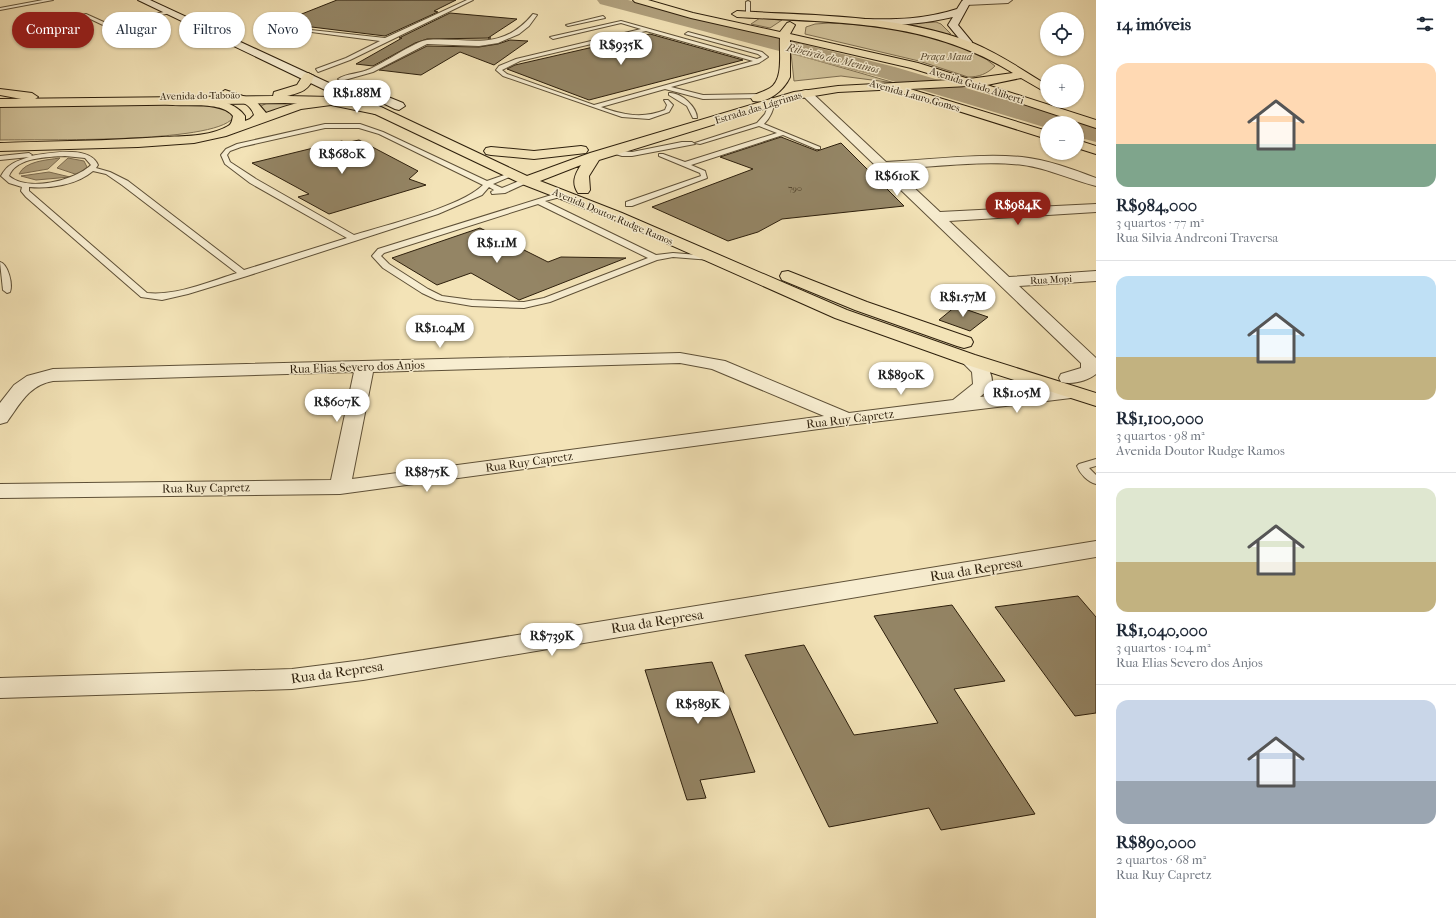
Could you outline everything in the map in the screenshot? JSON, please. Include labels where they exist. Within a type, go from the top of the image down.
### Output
[{"type":"main road","name":"Avenida Guido Aliberti","points":[[642,1],[751,15],[848,21],[909,29],[967,45],[1040,86]]},
{"type":"main road","name":"Avenida Guido Aliberti","points":[[642,1],[785,38],[883,57],[973,83],[1096,124]]},
{"type":"main road","points":[[733,24],[749,22],[753,20],[751,15]]},
{"type":"main road","points":[[785,38],[786,28],[791,24],[819,20]]},
{"type":"main road","name":"Estrada das Lágrimas","points":[[529,174],[610,149],[696,117],[767,99],[780,87],[784,77],[785,38]]},
{"type":"main road","points":[[278,94],[303,86],[308,82],[310,73]]},
{"type":"main road","name":"Estrada das Lágrimas","points":[[529,174],[544,173],[595,156],[610,149],[676,133],[801,86],[838,89],[956,84],[995,81],[1021,74]]},
{"type":"main road","name":"Avenida Lauro Gomes","points":[[833,78],[859,79],[896,86],[1040,133]]},
{"type":"main road","points":[[780,87],[801,86]]},
{"type":"main road","points":[[0,92],[32,97]]},
{"type":"main road","points":[[225,94],[244,99],[252,103],[259,110],[260,115],[255,121]]},
{"type":"main road","name":"Avenida do Taboão","points":[[0,98],[225,94],[343,95],[399,106]]},
{"type":"main road","name":"Avenida do Taboão","points":[[0,103],[244,99],[331,101],[379,110]]},
{"type":"main road","points":[[169,100],[213,104],[234,109],[239,116],[238,124],[234,128]]},
{"type":"main road","points":[[0,147],[177,141],[209,136],[299,106],[331,101]]},
{"type":"main road","name":"Avenida Doutor Rudge Ramos","points":[[399,106],[411,112]]},
{"type":"main road","points":[[1076,108],[1096,119]]},
{"type":"main road","name":"Avenida Doutor Rudge Ramos","points":[[379,110],[512,174],[529,174]]},
{"type":"main road","name":"Avenida Doutor Rudge Ramos","points":[[448,130],[491,150],[561,194],[617,216],[676,250],[711,258],[841,314],[968,359],[1069,385],[1096,386]]},
{"type":"main road","points":[[0,151],[36,146]]},
{"type":"main road","points":[[1084,146],[1096,150]]},
{"type":"main road","points":[[491,150],[520,154],[547,154],[610,149]]},
{"type":"main road","points":[[583,190],[580,183],[581,176],[595,156]]},
{"type":"main road","name":"Avenida Doutor Rudge Ramos","points":[[544,173],[861,306],[1069,385],[1096,400]]},
{"type":"street","name":"Avenida Doutor Rudge Ramos","points":[[144,0],[169,12]]},
{"type":"street","name":"Avenida Doutor Rudge Ramos","points":[[162,0],[310,73],[343,95],[379,110]]},
{"type":"street","points":[[848,21],[910,23],[937,19],[964,4],[1008,0]]},
{"type":"street","points":[[964,4],[953,25],[967,42],[967,45]]},
{"type":"street","name":"Avenida Doutor Rudge Ramos","points":[[171,13],[310,73],[341,79],[399,106]]},
{"type":"street","points":[[801,86],[1005,282],[1093,362]]},
{"type":"street","points":[[883,166],[1015,160],[1048,166],[1096,182]]},
{"type":"street","points":[[938,217],[1096,208]]},
{"type":"street","name":"Rua Mopi","points":[[1005,282],[1096,276]]},
{"type":"street","name":"Rua Elias Severo dos Anjos","points":[[0,418],[25,384],[41,376],[680,358],[718,365],[848,419]]},
{"type":"street","points":[[959,405],[982,386],[984,376],[979,368],[968,359]]},
{"type":"street","name":"Rua Ruy Capretz","points":[[0,491],[340,487],[959,405],[1069,385],[1090,370],[1093,362]]},
{"type":"street","points":[[340,487],[365,366]]},
{"type":"street","name":"Rua da Represa","points":[[0,688],[306,677],[363,670],[1096,549]]},
{"type":"lane","points":[[0,9],[51,0]]},
{"type":"lane","points":[[310,73],[348,59],[471,0]]},
{"type":"lane","points":[[748,2],[751,15]]},
{"type":"lane","points":[[590,13],[757,62]]},
{"type":"lane","points":[[341,79],[371,71],[426,42],[479,44],[496,42],[517,33],[527,25],[535,15]]},
{"type":"lane","points":[[568,25],[603,17]]},
{"type":"lane","points":[[553,37],[621,22]]},
{"type":"lane","points":[[648,30],[518,60],[501,67],[499,70],[500,73],[505,75],[616,115],[640,117],[657,115],[670,108],[669,102],[666,101]]},
{"type":"lane","points":[[312,31],[386,40]]},
{"type":"lane","points":[[594,108],[757,62],[765,57],[760,53],[688,34]]},
{"type":"lane","points":[[664,89],[703,97],[767,99],[770,112],[767,120],[759,124],[698,143],[720,152]]},
{"type":"lane","points":[[664,89],[682,99],[689,105],[696,117]]},
{"type":"lane","points":[[353,238],[253,181],[227,163],[224,155],[228,150],[239,145],[325,126],[348,124],[371,128],[489,183],[502,191]]},
{"type":"lane","points":[[759,124],[818,148]]},
{"type":"lane","points":[[684,165],[720,152],[783,133]]},
{"type":"lane","points":[[610,149],[627,155],[673,144],[692,144]]},
{"type":"lane","points":[[0,158],[70,154],[88,157],[95,162],[93,169],[83,176],[66,181],[45,185],[26,185],[7,179],[5,173],[19,163],[46,156]]},
{"type":"lane","points":[[629,204],[705,177],[703,172],[661,155]]},
{"type":"lane","points":[[93,169],[108,173],[125,183],[244,274]]},
{"type":"lane","points":[[26,185],[25,191],[29,195],[144,295],[162,297],[244,274],[435,212],[478,193],[489,183],[512,174]]},
{"type":"lane","points":[[478,193],[502,191],[529,174]]},
{"type":"lane","points":[[561,194],[381,251],[376,256],[386,266],[425,291],[440,298],[516,305],[547,300],[676,250]]},
{"type":"lane","points":[[539,201],[655,258]]},
{"type":"lane","points":[[0,264],[5,276],[7,290]]},
{"type":"lane","points":[[1096,462],[1083,466],[1085,471],[1096,481]]},
{"type":"green space","points":[[760,18],[782,20],[770,28],[751,24]]},
{"type":"green space","points":[[936,22],[941,24],[951,34],[909,24]]},
{"type":"green space","name":"Praça Mauá","points":[[830,23],[872,26],[916,32],[959,45],[978,54],[995,66],[983,74],[968,77],[919,61],[805,34],[806,27],[815,24]]},
{"type":"green space","points":[[791,53],[895,83],[841,76],[794,81]]},
{"type":"green space","points":[[267,103],[293,104],[265,114],[266,112],[261,106]]},
{"type":"green space","points":[[194,104],[222,108],[231,113],[233,118],[219,126],[194,132],[161,136],[0,140],[0,106]]},
{"type":"shaded area","points":[[60,158],[48,169],[19,174],[26,166],[31,164]]},
{"type":"shaded area","points":[[68,158],[84,161],[87,167],[78,175],[57,168]]},
{"type":"shaded area","points":[[49,172],[70,177],[36,180],[21,176]]},
{"type":"building","points":[[337,0],[456,0],[434,11],[438,12],[385,36],[312,27],[312,12],[307,12]]},
{"type":"building","points":[[450,13],[517,19],[488,38],[491,38],[427,39],[415,43],[373,66],[356,64],[402,38],[399,38]]},
{"type":"building","points":[[650,34],[743,60],[589,100],[507,69],[515,65]]},
{"type":"building","points":[[510,40],[528,41],[494,65],[460,52],[421,75],[379,70],[427,46],[479,47],[498,44]]},
{"type":"building","points":[[781,137],[817,151],[841,143],[904,206],[782,219],[758,232],[728,241],[652,207],[753,169],[720,157]]},
{"type":"building","points":[[359,140],[418,171],[409,179],[426,185],[329,214],[298,197],[309,194],[252,163],[342,141],[345,143]]},
{"type":"building","points":[[480,228],[548,262],[561,257],[626,258],[519,300],[471,273],[437,285],[392,258]]},
{"type":"building","points":[[956,306],[988,317],[970,331],[939,320]]},
{"type":"building","points":[[1078,596],[1096,617],[1096,713],[1075,716],[995,607]]},
{"type":"building","points":[[952,605],[1005,681],[954,689],[1035,814],[941,830],[929,808],[829,827],[745,655],[804,645],[854,735],[938,723],[874,616]]},
{"type":"building","points":[[712,662],[755,772],[700,780],[706,798],[687,800],[645,670]]},
{"type":"waterway","name":"Ribeirão dos Meninos","points":[[606,0],[887,72],[1040,118]]},
{"type":"waterway","name":"Ribeirão dos Meninos","points":[[1084,131],[1096,134]]}]
